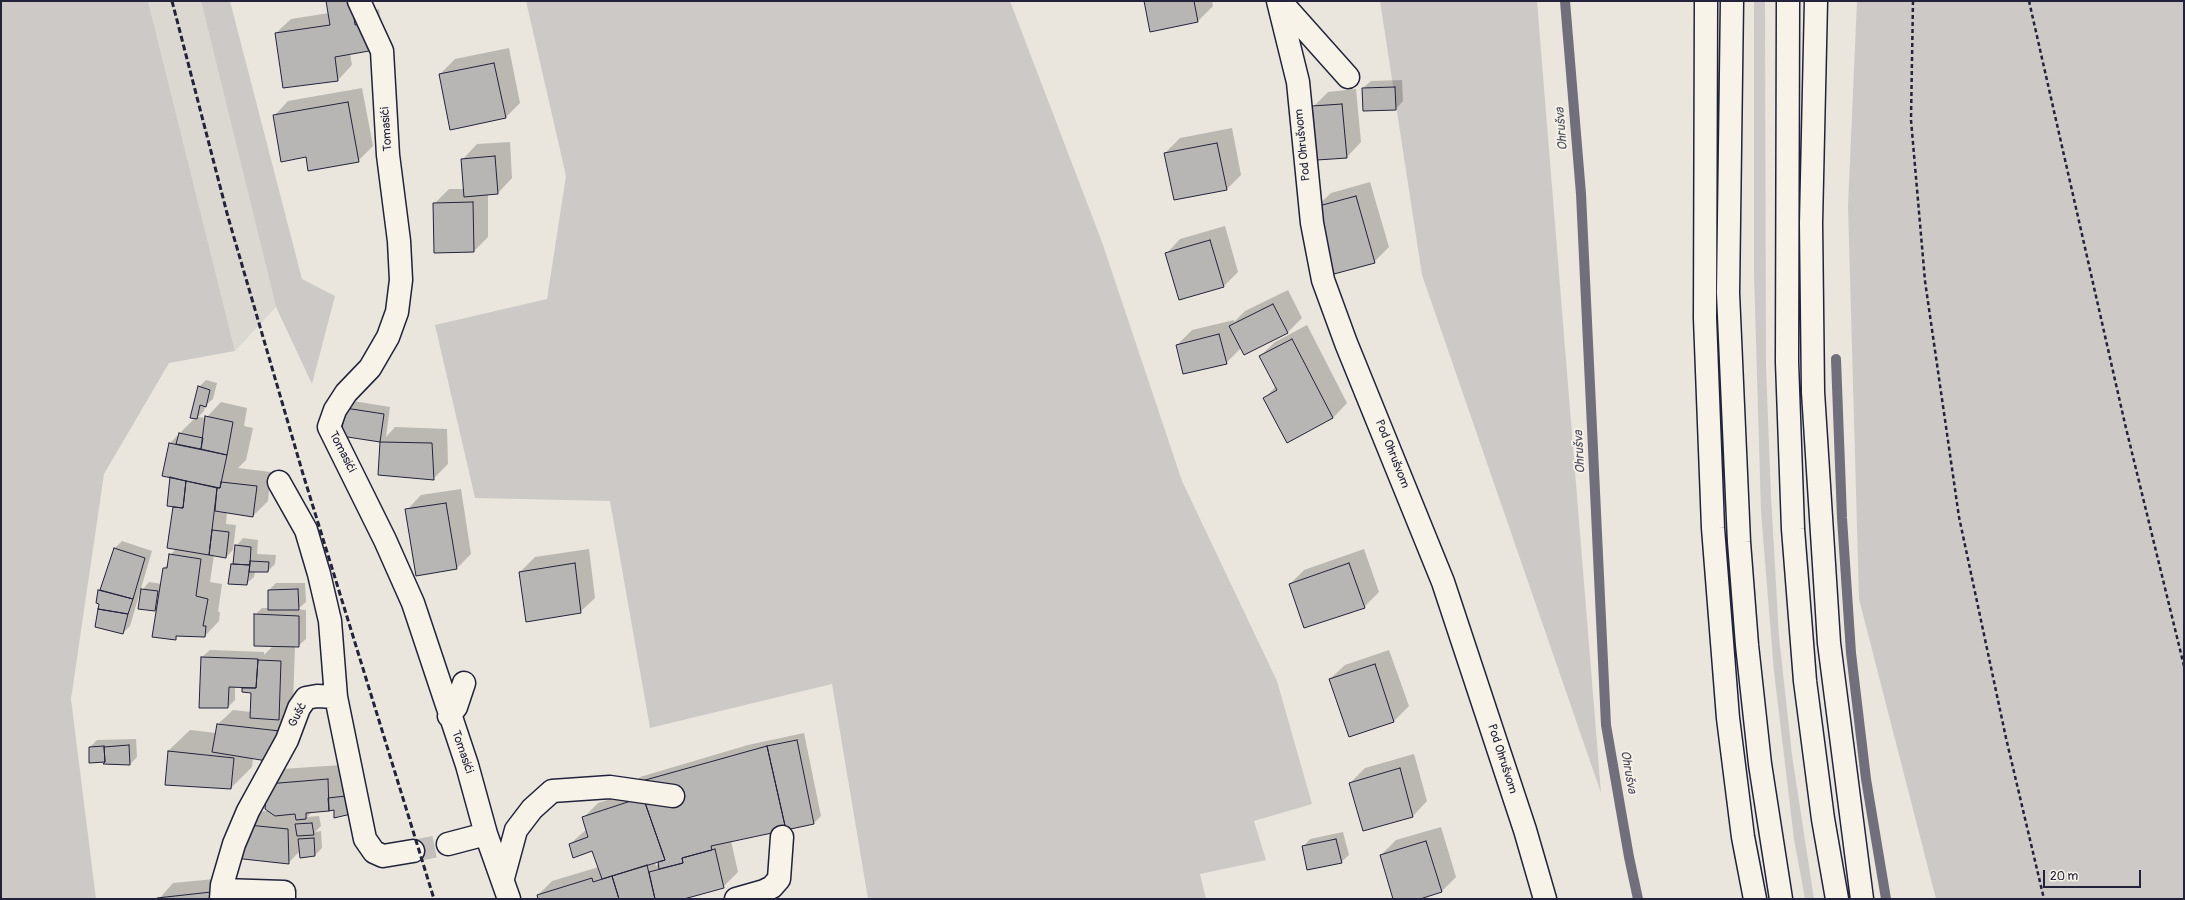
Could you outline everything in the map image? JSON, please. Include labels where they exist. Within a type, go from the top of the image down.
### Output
[{"type":"main road","name":"Tomasići","points":[[359,1],[382,51],[388,155],[402,280],[397,312],[388,337],[370,368],[346,393],[335,410],[329,427],[385,540],[413,603],[434,663],[449,716],[467,765],[486,834]]},
{"type":"main road","points":[[1279,1],[1348,77]]},
{"type":"main road","name":"Pod Ohrušvom","points":[[1279,1],[1298,82],[1312,224],[1323,280],[1346,343],[1443,582],[1525,830],[1545,899]]},
{"type":"main road","points":[[1706,1],[1705,318],[1713,528],[1728,718],[1744,837],[1755,899]]},
{"type":"main road","points":[[1732,1],[1728,292],[1740,542],[1747,645],[1760,764],[1781,899]]},
{"type":"main road","points":[[1788,1],[1787,355],[1793,529],[1805,680],[1823,819],[1837,899]]},
{"type":"main road","points":[[1816,1],[1811,223],[1813,392],[1829,643],[1862,899]]},
{"type":"main road","points":[[370,96],[383,202],[396,218]]},
{"type":"main road","points":[[279,482],[306,530],[319,574],[330,621],[336,697],[365,840],[374,852],[384,856],[412,851]]},
{"type":"main road","points":[[449,716],[456,707],[464,683]]},
{"type":"main road","name":"Gušć","points":[[222,895],[234,844],[248,811],[287,740],[299,708],[306,698],[317,696],[336,697]]},
{"type":"main road","points":[[503,878],[516,830],[532,809],[552,791],[610,787],[673,796]]},
{"type":"main road","points":[[448,844],[486,834],[503,878],[509,899]]},
{"type":"main road","points":[[736,899],[764,891],[772,887],[780,879],[782,837]]},
{"type":"main road","points":[[222,895],[284,892],[284,899]]},
{"type":"path","points":[[1913,1],[1911,120],[1924,274],[1958,510],[2006,738],[2044,899]]},
{"type":"path","points":[[2029,1],[2123,416],[2184,666]]},
{"type":"shaded area","points":[[1,1],[148,1],[235,351],[169,363],[104,474],[71,699],[96,899],[1,899]]},
{"type":"shaded area","points":[[148,1],[201,1],[276,307],[235,351]]},
{"type":"shaded area","points":[[201,1],[230,1],[302,279],[335,296],[312,384],[276,307]]},
{"type":"shaded area","points":[[526,1],[1010,1],[1102,242],[1182,481],[1277,681],[1312,804],[1254,821],[1266,860],[1200,874],[1206,899],[868,899],[832,684],[650,728],[610,501],[475,498],[435,325],[547,299],[566,176]]},
{"type":"shaded area","points":[[1380,1],[1537,1],[1601,793],[1422,275]]},
{"type":"shaded area","points":[[1754,1],[1765,1],[1766,366],[1771,496],[1779,637],[1792,755],[1814,899],[1805,899],[1794,839],[1774,672],[1761,512],[1754,274]]},
{"type":"shaded area","points":[[1857,1],[2184,1],[2184,899],[1936,899],[1859,599],[1848,206]]},
{"type":"building","points":[[326,1],[352,1],[355,25],[365,23],[369,51],[335,57],[338,81],[283,88],[275,33],[330,25]]},
{"type":"building","points":[[1144,1],[1194,1],[1198,22],[1150,32]]},
{"type":"building","points":[[494,63],[506,118],[450,130],[439,74]]},
{"type":"building","points":[[1395,87],[1396,110],[1363,111],[1362,88]]},
{"type":"building","points":[[348,102],[359,162],[308,171],[306,157],[281,162],[273,115]]},
{"type":"building","points":[[1342,104],[1347,158],[1317,160],[1312,106]]},
{"type":"building","points":[[1217,143],[1227,190],[1174,200],[1164,153]]},
{"type":"building","points":[[495,156],[498,194],[464,197],[461,159]]},
{"type":"building","points":[[1356,196],[1375,263],[1334,274],[1315,207]]},
{"type":"building","points":[[473,202],[474,252],[434,253],[433,203]]},
{"type":"building","points":[[1210,240],[1224,287],[1179,300],[1165,253]]},
{"type":"building","points":[[1273,304],[1288,333],[1244,355],[1229,326]]},
{"type":"building","points":[[1219,334],[1227,364],[1183,374],[1176,345]]},
{"type":"building","points":[[1292,339],[1333,418],[1287,443],[1263,398],[1277,390],[1259,356]]},
{"type":"building","points":[[198,386],[210,390],[206,407],[200,405],[197,419],[190,418]]},
{"type":"building","points":[[345,408],[384,414],[380,442],[341,436]]},
{"type":"building","points":[[205,416],[233,422],[227,455],[201,449]]},
{"type":"building","points":[[179,433],[203,438],[201,449],[176,444]]},
{"type":"building","points":[[380,442],[432,443],[434,480],[378,475]]},
{"type":"building","points":[[169,443],[227,455],[220,488],[162,476]]},
{"type":"building","points":[[170,477],[186,481],[183,508],[167,506]]},
{"type":"building","points":[[186,481],[217,488],[209,555],[167,548],[173,507],[183,508]]},
{"type":"building","points":[[221,482],[257,486],[253,517],[215,511],[217,488],[220,488]]},
{"type":"building","points":[[446,503],[457,569],[416,576],[405,509]]},
{"type":"building","points":[[212,530],[229,532],[226,558],[209,555]]},
{"type":"building","points":[[235,545],[251,547],[250,565],[233,564]]},
{"type":"building","points":[[114,548],[145,558],[133,599],[100,590]]},
{"type":"building","points":[[169,554],[201,559],[196,596],[208,599],[203,626],[206,626],[205,637],[176,636],[176,640],[152,637],[163,568],[167,568]]},
{"type":"building","points":[[250,561],[269,562],[268,572],[249,572]]},
{"type":"building","points":[[575,563],[581,613],[526,622],[519,572]]},
{"type":"building","points":[[1349,563],[1365,608],[1304,628],[1289,584]]},
{"type":"building","points":[[231,564],[250,565],[247,585],[228,584]]},
{"type":"building","points":[[141,589],[158,591],[155,611],[138,609]]},
{"type":"building","points":[[298,589],[299,610],[268,610],[268,590]]},
{"type":"building","points":[[98,590],[133,599],[128,614],[98,609],[99,604],[96,603]]},
{"type":"building","points":[[98,609],[128,614],[123,634],[95,627]]},
{"type":"building","points":[[254,614],[299,616],[299,647],[254,646]]},
{"type":"building","points":[[201,657],[258,659],[256,688],[229,687],[228,708],[199,708]]},
{"type":"building","points":[[258,660],[281,661],[279,720],[250,718],[251,693],[242,692],[242,688],[256,688]]},
{"type":"building","points":[[1375,664],[1394,722],[1349,737],[1329,679]]},
{"type":"building","points":[[217,724],[280,731],[267,761],[212,752]]},
{"type":"building","points":[[797,740],[814,824],[786,830],[767,746]]},
{"type":"building","points":[[129,745],[130,765],[103,764],[105,762],[104,747]]},
{"type":"building","points":[[104,746],[105,762],[89,763],[89,747]]},
{"type":"building","points":[[767,746],[786,830],[711,846],[712,850],[682,858],[683,863],[659,869],[658,862],[665,860],[643,797],[631,784]]},
{"type":"building","points":[[168,751],[234,758],[231,789],[165,785]]},
{"type":"building","points":[[1400,768],[1413,817],[1363,831],[1349,783]]},
{"type":"building","points":[[328,779],[329,811],[306,813],[306,819],[296,820],[295,814],[275,816],[265,809],[267,784]]},
{"type":"building","points":[[346,796],[351,814],[334,818],[334,810],[329,811],[328,798]]},
{"type":"building","points":[[643,797],[665,860],[602,879],[592,851],[573,858],[569,844],[588,837],[582,817]]},
{"type":"building","points":[[312,823],[314,835],[297,836],[295,824]]},
{"type":"building","points":[[248,825],[288,829],[289,864],[234,858]]},
{"type":"building","points":[[314,838],[315,856],[300,858],[298,839]]},
{"type":"building","points":[[1336,839],[1342,863],[1307,870],[1302,846]]},
{"type":"building","points":[[1426,841],[1442,892],[1420,899],[1393,899],[1380,855]]},
{"type":"building","points":[[715,849],[724,888],[684,899],[655,899],[649,872],[683,863],[682,858]]},
{"type":"building","points":[[647,865],[655,899],[619,899],[612,876]]},
{"type":"building","points":[[612,876],[619,899],[538,899],[537,895],[592,878],[593,882]]},
{"type":"building","points":[[211,892],[211,899],[157,898]]},
{"type":"waterway","name":"Ohrušva","points":[[1565,1],[1581,194],[1606,725],[1629,857],[1638,899]]},
{"type":"waterway","points":[[1836,359],[1842,518],[1851,653],[1866,779],[1886,899]]},
{"type":"tunnel","points":[[413,851],[448,844]]},
{"type":"railway","points":[[172,1],[228,217],[303,474],[434,899]]}]
